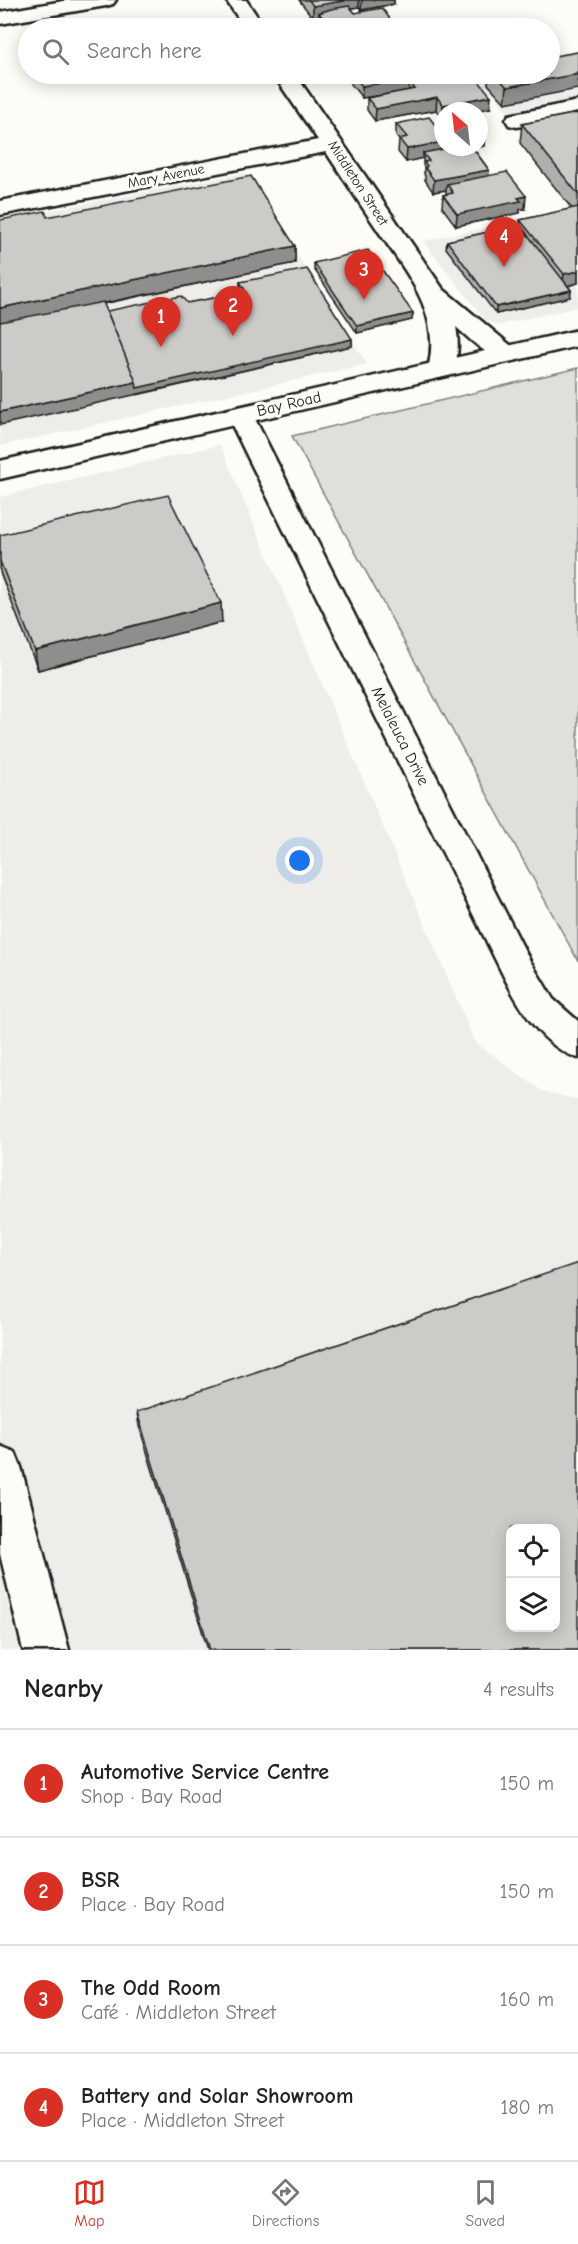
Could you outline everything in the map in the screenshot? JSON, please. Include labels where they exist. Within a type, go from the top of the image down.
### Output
[{"type":"street","points":[[0,18],[106,0]]},
{"type":"street","points":[[236,0],[248,18]]},
{"type":"street","name":"Middleton Street","points":[[291,84],[432,292],[478,333],[508,354]]},
{"type":"street","points":[[517,120],[578,108]]},
{"type":"street","name":"Mary Avenue","points":[[0,208],[333,144]]},
{"type":"street","name":"Middleton Street","points":[[432,292],[447,337],[441,369]]},
{"type":"street","name":"Bay Road","points":[[0,470],[578,338]]},
{"type":"street","name":"Melaleuca Drive","points":[[240,415],[517,969],[540,1010],[578,1043]]},
{"type":"street","points":[[0,1467],[46,1650]]},
{"type":"shaded area","points":[[578,65],[578,202],[486,84],[560,84],[560,71]]},
{"type":"shaded area","points":[[245,173],[367,364],[0,446],[0,220]]},
{"type":"shaded area","points":[[578,208],[578,307],[499,325],[486,321],[423,241]]},
{"type":"shaded area","points":[[578,368],[578,961],[292,436]]},
{"type":"shaded area","points":[[220,445],[475,1042],[542,1091],[578,1100],[578,1650],[0,1650],[0,497]]},
{"type":"building","points":[[309,0],[343,0],[344,1],[313,6]]},
{"type":"building","points":[[349,6],[355,13],[382,8],[389,18],[322,18],[319,13]]},
{"type":"building","points":[[578,52],[578,74],[560,77],[560,55]]},
{"type":"building","points":[[411,84],[481,84],[491,96],[459,102],[441,102],[437,97],[376,109],[367,98],[415,89]]},
{"type":"building","points":[[504,84],[523,84],[507,87]]},
{"type":"building","points":[[578,113],[578,194],[522,124]]},
{"type":"building","points":[[429,117],[434,124],[434,144],[407,149],[399,139],[407,137],[396,124]]},
{"type":"building","points":[[434,151],[434,156],[479,156],[489,170],[434,180],[425,168],[427,166],[424,162],[429,161],[423,153]]},
{"type":"building","points":[[507,172],[526,196],[518,198],[521,201],[457,214],[443,195],[453,193],[447,184]]},
{"type":"building","points":[[251,176],[295,246],[0,308],[0,220],[45,211],[47,217]]},
{"type":"building","points":[[578,207],[578,271],[564,274],[520,220]]},
{"type":"building","points":[[520,225],[571,290],[496,307],[447,241]]},
{"type":"building","points":[[368,250],[413,313],[357,326],[314,263]]},
{"type":"building","points":[[307,269],[352,339],[137,388],[107,311],[181,296],[187,303],[246,292],[240,282]]},
{"type":"building","points":[[103,302],[136,382],[0,412],[0,322]]},
{"type":"building","points":[[168,495],[221,603],[35,651],[0,561],[0,535]]},
{"type":"building","points":[[578,1263],[578,1650],[210,1650],[137,1412]]},
{"type":"place","name":"Battery and Solar Showroom","points":[[504,267]]},
{"type":"place","name":"The Odd Room","points":[[364,300]]},
{"type":"place","name":"BSR","points":[[233,336]]},
{"type":"place","name":"Automotive Service Centre","points":[[161,347]]}]
